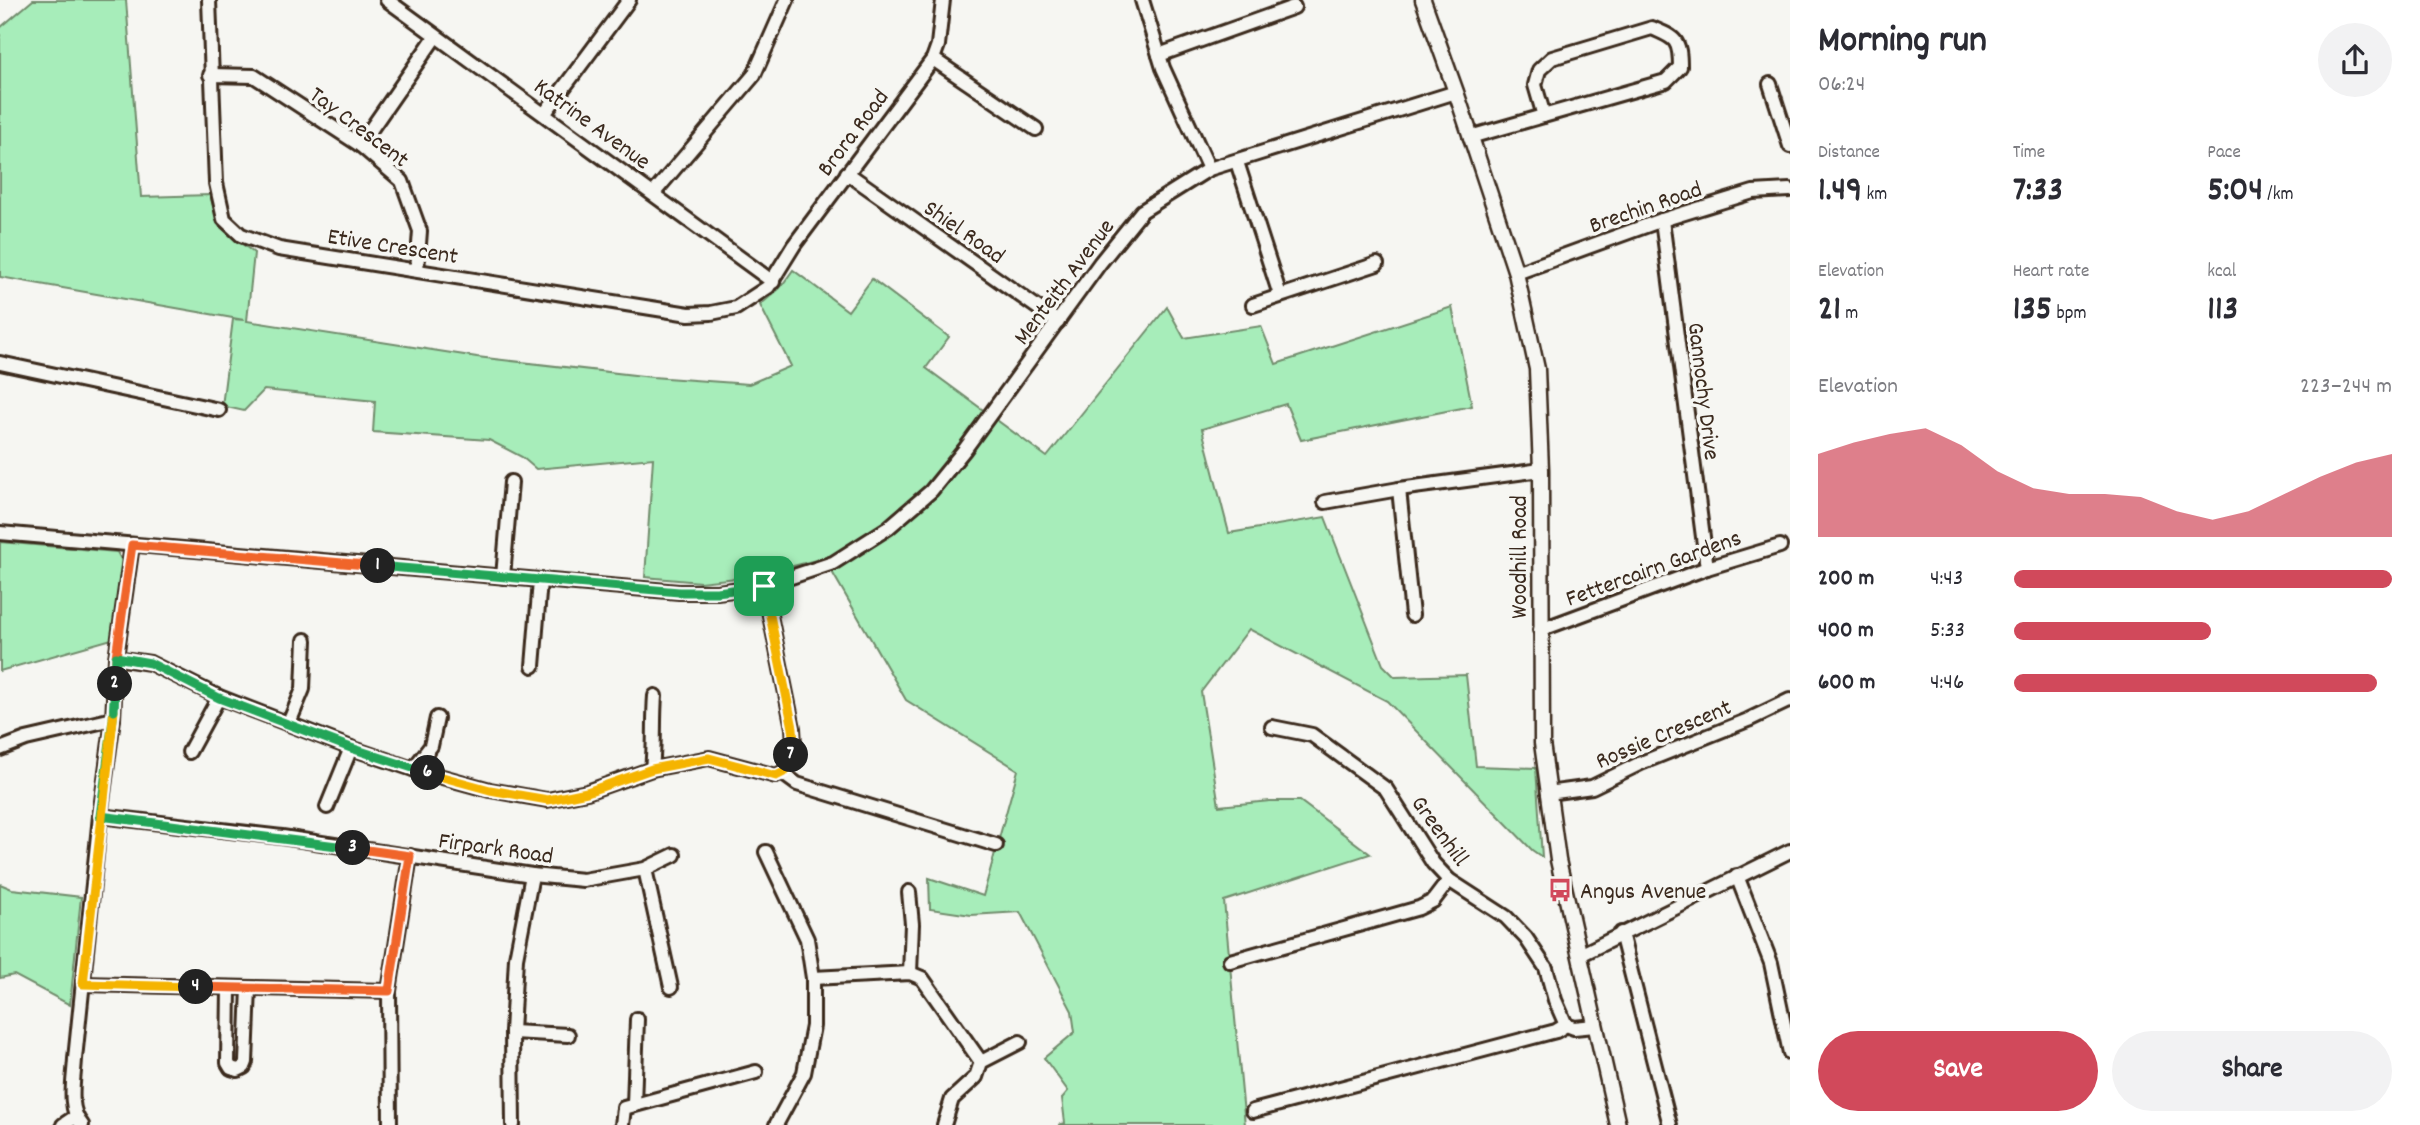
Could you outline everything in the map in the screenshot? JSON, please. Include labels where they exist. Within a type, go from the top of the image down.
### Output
[{"type":"street","name":"Etive Crescent","points":[[209,0],[216,183],[224,219],[241,235],[279,249],[689,314],[736,308],[773,282]]},
{"type":"street","name":"Katrine Avenue","points":[[387,0],[773,282]]},
{"type":"street","points":[[653,194],[754,75],[787,0]]},
{"type":"street","name":"Brora Road","points":[[773,282],[794,245],[933,59],[938,45],[943,0]]},
{"type":"street","points":[[1142,0],[1159,55],[1209,169]]},
{"type":"street","name":"Woodhill Road","points":[[1423,0],[1516,273],[1537,369],[1541,470],[1542,743],[1558,860],[1618,1125]]},
{"type":"street","points":[[545,113],[626,1]]},
{"type":"street","points":[[1159,55],[1294,7]]},
{"type":"street","points":[[1470,137],[1544,116],[1667,81],[1680,67],[1680,48],[1671,36],[1652,28],[1552,58],[1538,70],[1535,85],[1544,116]]},
{"type":"street","points":[[360,145],[435,37]]},
{"type":"street","points":[[933,59],[1036,129]]},
{"type":"street","name":"Tay Crescent","points":[[210,75],[254,76],[360,145],[402,181],[421,231],[417,270]]},
{"type":"street","points":[[1770,84],[1790,146]]},
{"type":"street","name":"Menteith Avenue","points":[[0,533],[679,592],[717,592],[764,586],[833,563],[888,528],[931,491],[1142,211],[1209,169],[1456,92]]},
{"type":"street","points":[[1237,162],[1280,295]]},
{"type":"street","name":"Shiel Road","points":[[847,173],[1058,322]]},
{"type":"street","name":"Brechin Road","points":[[1516,273],[1662,220],[1753,192],[1790,190]]},
{"type":"street","name":"Gannochy Drive","points":[[1662,220],[1707,568]]},
{"type":"street","points":[[1253,305],[1377,264]]},
{"type":"street","points":[[0,363],[219,410]]},
{"type":"street","points":[[1325,502],[1541,470]]},
{"type":"street","points":[[503,577],[512,482]]},
{"type":"street","points":[[1399,489],[1412,615]]},
{"type":"street","points":[[63,1125],[79,1121],[73,1093],[83,984],[113,719],[116,657],[132,545]]},
{"type":"street","name":"Fettercairn Gardens","points":[[1541,630],[1707,568],[1780,546]]},
{"type":"street","points":[[533,666],[540,581]]},
{"type":"street","points":[[116,657],[150,663],[219,698],[351,748],[413,769],[490,790],[548,800],[587,792],[652,769],[709,758],[776,776],[786,768],[794,744],[793,728],[764,586]]},
{"type":"street","points":[[289,723],[303,690],[306,640]]},
{"type":"street","points":[[652,769],[655,696]]},
{"type":"street","points":[[189,752],[219,698]]},
{"type":"street","name":"Rossie Crescent","points":[[1548,793],[1592,787],[1641,763],[1790,700]]},
{"type":"street","points":[[413,769],[431,746],[437,718]]},
{"type":"street","points":[[0,749],[26,739],[113,719]]},
{"type":"street","name":"Greenhill","points":[[1272,727],[1312,735],[1386,789],[1433,863],[1449,880],[1506,918],[1526,938],[1546,968],[1566,1026]]},
{"type":"street","points":[[327,807],[351,748]]},
{"type":"street","points":[[786,768],[797,784],[996,845]]},
{"type":"street","name":"Firpark Road","points":[[100,816],[282,837],[532,875],[583,880],[645,869],[674,855]]},
{"type":"street","points":[[1580,955],[1790,851]]},
{"type":"street","points":[[766,852],[807,939],[813,978],[814,1026],[804,1073],[776,1125]]},
{"type":"street","points":[[390,1125],[389,991],[410,856]]},
{"type":"street","points":[[645,869],[671,987]]},
{"type":"street","points":[[513,1125],[512,1032],[516,958],[532,875]]},
{"type":"street","points":[[1737,876],[1771,963],[1790,1053]]},
{"type":"street","points":[[1230,961],[1419,908],[1433,901],[1449,880]]},
{"type":"street","points":[[909,892],[912,923],[910,973]]},
{"type":"street","points":[[1621,933],[1670,1125]]},
{"type":"street","points":[[813,978],[910,973],[922,978],[981,1062]]},
{"type":"street","points":[[83,984],[389,991]]},
{"type":"street","points":[[229,988],[228,1063],[231,1068],[238,1070],[244,1067],[246,1062],[249,988]]},
{"type":"street","points":[[634,1105],[638,1019]]},
{"type":"street","points":[[1253,1111],[1556,1031],[1566,1026],[1595,1026]]},
{"type":"street","points":[[512,1032],[568,1035]]},
{"type":"street","points":[[944,1125],[952,1099],[976,1077],[981,1062],[1020,1042]]},
{"type":"street","points":[[622,1125],[624,1108],[755,1072]]},
{"type":"green space","points":[[33,0],[126,0],[141,197],[210,195],[219,226],[254,253],[247,321],[477,357],[652,377],[749,384],[791,366],[760,305],[780,288],[793,270],[848,311],[872,279],[949,337],[926,368],[1047,457],[1167,307],[1184,338],[1261,326],[1276,364],[1452,307],[1472,406],[1301,440],[1286,404],[1202,429],[1229,533],[1325,517],[1383,665],[1395,677],[1466,675],[1476,766],[1536,768],[1542,857],[1532,850],[1387,701],[1249,629],[1201,692],[1219,806],[1300,801],[1370,854],[1224,901],[1245,1125],[1059,1125],[1065,1123],[1062,1098],[1068,1091],[1044,1058],[1075,1032],[1072,1011],[1020,912],[971,915],[930,909],[929,878],[983,896],[1018,770],[906,700],[824,558],[755,576],[700,582],[645,577],[653,458],[536,469],[522,457],[489,440],[373,432],[375,401],[264,390],[244,411],[222,406],[233,319],[244,320],[0,277],[0,28]]},
{"type":"green space","points":[[0,542],[117,552],[122,561],[112,639],[0,671]]},
{"type":"green space","points":[[0,884],[12,889],[81,897],[70,1005],[14,975],[0,978]]},
{"type":"place","name":"Angus Avenue","points":[[1560,890]]},
{"type":"route","points":[[764,586],[717,592],[679,592],[132,545],[116,657],[113,719],[100,816],[282,837],[410,856],[389,991],[83,984],[100,816],[113,719],[116,657],[150,663],[219,698],[351,748],[413,769],[490,790],[548,800],[587,792],[652,769],[709,758],[776,776],[786,771],[789,763],[794,744],[793,728],[764,586]]}]
